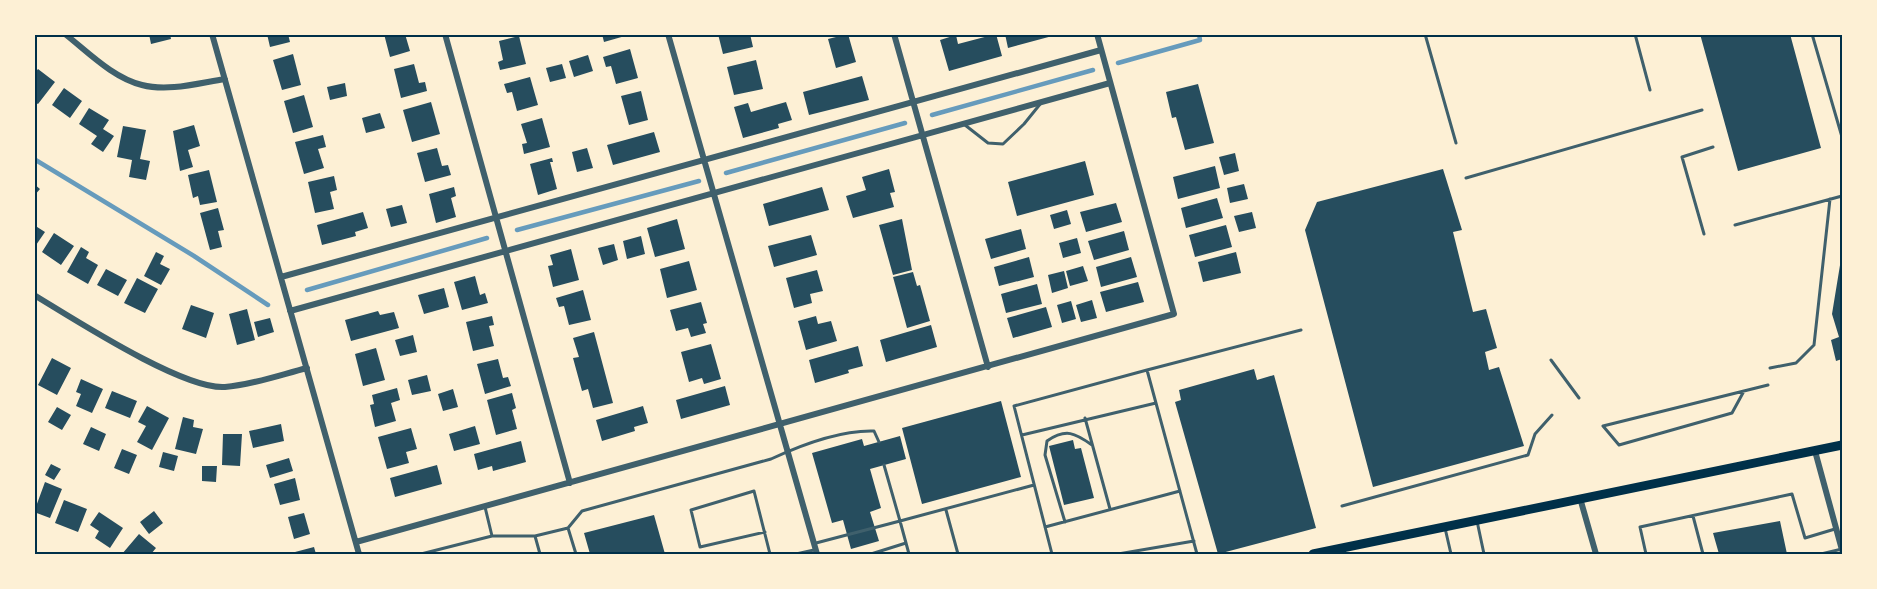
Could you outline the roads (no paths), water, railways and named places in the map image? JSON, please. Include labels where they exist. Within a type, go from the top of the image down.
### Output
[{"type":"main road","points":[[1313,555],[1351,550],[1476,520],[1842,445]]},
{"type":"street","points":[[65,34],[121,76],[142,85],[162,87],[225,79]]},
{"type":"street","points":[[212,34],[359,555]]},
{"type":"street","points":[[445,34],[570,483]]},
{"type":"street","points":[[668,34],[816,549]]},
{"type":"street","points":[[894,34],[988,367]]},
{"type":"street","points":[[356,542],[1174,314],[1097,34]]},
{"type":"street","points":[[281,277],[1101,50]]},
{"type":"street","points":[[290,311],[506,253],[1110,83]]},
{"type":"street","points":[[34,295],[100,334],[201,384],[225,387],[307,368]]},
{"type":"street","points":[[1815,451],[1842,549]]},
{"type":"street","points":[[1580,498],[1596,555]]},
{"type":"lane","points":[[1425,34],[1456,143]]},
{"type":"lane","points":[[1635,34],[1650,90]]},
{"type":"lane","points":[[1812,34],[1842,137]]},
{"type":"lane","points":[[965,124],[988,143],[1003,144],[1024,124],[1041,103]]},
{"type":"lane","points":[[1466,178],[1702,110]]},
{"type":"lane","points":[[1704,234],[1682,157],[1713,147]]},
{"type":"lane","points":[[1735,225],[1842,196]]},
{"type":"lane","points":[[1770,368],[1796,363],[1814,345],[1830,200]]},
{"type":"lane","points":[[1052,555],[1014,406],[1301,330]]},
{"type":"lane","points":[[1551,360],[1579,398]]},
{"type":"lane","points":[[1147,370],[1197,555]]},
{"type":"lane","points":[[1744,391],[1732,413],[1619,445],[1603,426],[1768,384]]},
{"type":"lane","points":[[1022,435],[1085,418],[1156,403]]},
{"type":"lane","points":[[1342,507],[1528,455],[1535,434],[1552,415]]},
{"type":"lane","points":[[1085,418],[1110,510]]},
{"type":"lane","points":[[421,555],[492,536],[535,536],[568,528],[582,511],[771,459],[856,431],[874,431],[879,442]]},
{"type":"lane","points":[[1065,522],[1045,455],[1047,441],[1059,433],[1073,432],[1092,445]]},
{"type":"lane","points":[[885,465],[909,555]]},
{"type":"lane","points":[[796,555],[900,520],[1034,485]]},
{"type":"lane","points":[[765,532],[700,547],[691,510],[754,491],[765,532],[771,555]]},
{"type":"lane","points":[[1045,527],[1180,491]]},
{"type":"lane","points":[[1646,555],[1640,527],[1792,494],[1805,538],[1836,529]]},
{"type":"lane","points":[[484,507],[492,536]]},
{"type":"lane","points":[[946,509],[958,555]]},
{"type":"lane","points":[[1693,516],[1703,555]]},
{"type":"lane","points":[[1476,520],[1484,555]]},
{"type":"lane","points":[[1444,527],[1451,555]]},
{"type":"lane","points":[[568,528],[576,555]]},
{"type":"lane","points":[[535,536],[540,555]]},
{"type":"lane","points":[[1118,555],[1194,541]]},
{"type":"lane","points":[[870,555],[906,543]]},
{"type":"lane","points":[[1821,555],[1842,549]]},
{"type":"waterway","points":[[1118,63],[1200,40],[1199,34]]},
{"type":"waterway","points":[[932,115],[1093,70]]},
{"type":"waterway","points":[[726,173],[905,123]]},
{"type":"waterway","points":[[34,159],[194,256],[268,305]]},
{"type":"waterway","points":[[517,230],[699,181]]},
{"type":"waterway","points":[[307,290],[487,238]]}]
